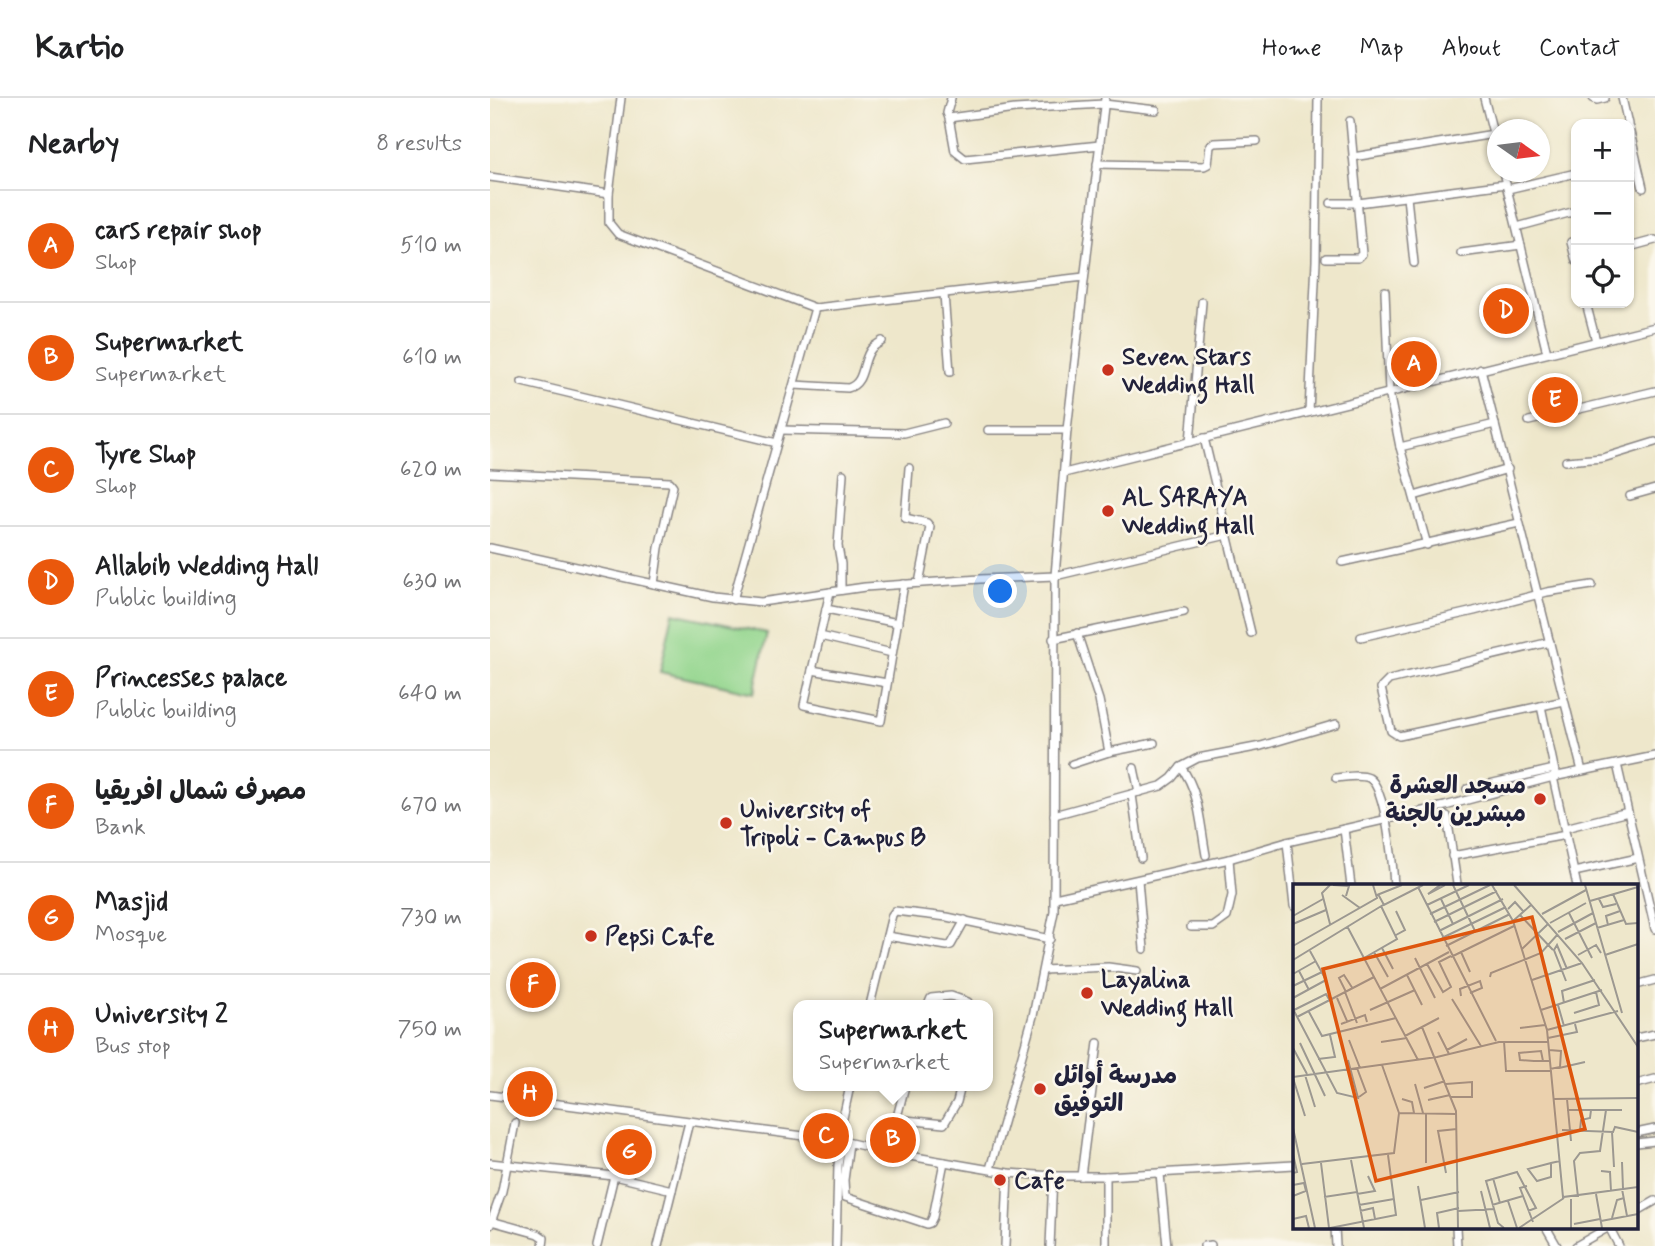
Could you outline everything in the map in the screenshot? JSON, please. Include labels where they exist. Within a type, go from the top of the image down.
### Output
[{"type":"street","points":[[621,98],[608,223],[618,234],[815,308],[944,295],[1084,276]]},
{"type":"street","points":[[951,98],[947,113],[955,151],[965,159],[1100,145]]},
{"type":"street","points":[[1310,412],[1318,98]]},
{"type":"street","points":[[1484,98],[1490,119]]},
{"type":"street","points":[[1593,98],[1605,98]]},
{"type":"street","points":[[1622,98],[1626,119]]},
{"type":"street","points":[[949,118],[1105,101],[1156,110]]},
{"type":"street","points":[[990,1169],[1018,1078],[1050,939],[1055,898],[1055,576],[1067,430],[1105,101]]},
{"type":"street","points":[[1326,258],[1361,256],[1350,121]]},
{"type":"street","points":[[1353,157],[1487,135]]},
{"type":"street","points":[[1097,164],[1204,166],[1208,164],[1210,146],[1214,143],[1257,141]]},
{"type":"street","points":[[1634,151],[1643,188]]},
{"type":"street","points":[[1331,203],[1357,203],[1507,186],[1571,174]]},
{"type":"street","points":[[490,177],[609,194]]},
{"type":"street","points":[[1506,182],[1547,353]]},
{"type":"street","points":[[1407,197],[1414,263]]},
{"type":"street","points":[[1517,226],[1571,212]]},
{"type":"street","points":[[1634,246],[1655,240]]},
{"type":"street","points":[[1461,253],[1521,245]]},
{"type":"street","points":[[1385,291],[1389,393],[1400,447],[1427,545]]},
{"type":"street","points":[[944,295],[950,372]]},
{"type":"street","points":[[1190,442],[1202,302]]},
{"type":"street","points":[[733,600],[815,308]]},
{"type":"street","points":[[1587,308],[1596,341]]},
{"type":"street","points":[[1064,473],[1655,327]]},
{"type":"street","points":[[794,385],[854,386],[872,348],[882,341]]},
{"type":"street","points":[[1481,369],[1582,771]]},
{"type":"street","points":[[523,382],[777,443]]},
{"type":"street","points":[[1529,421],[1655,391]]},
{"type":"street","points":[[781,430],[904,433],[944,423]]},
{"type":"street","points":[[1400,447],[1495,424]]},
{"type":"street","points":[[988,430],[1067,430]]},
{"type":"street","points":[[1204,438],[1251,633]]},
{"type":"street","points":[[1566,461],[1603,458],[1655,442]]},
{"type":"street","points":[[909,468],[905,518],[927,523],[930,527],[919,583]]},
{"type":"street","points":[[1414,496],[1508,469]]},
{"type":"street","points":[[490,473],[672,483],[654,584]]},
{"type":"street","points":[[841,590],[838,546],[843,474]]},
{"type":"street","points":[[1630,496],[1655,489]]},
{"type":"street","points":[[1342,562],[1520,523]]},
{"type":"street","points":[[490,548],[733,600],[761,601],[904,584],[1055,576],[1227,535]]},
{"type":"street","points":[[830,593],[804,705],[881,721],[904,584]]},
{"type":"street","points":[[1361,637],[1538,594],[1592,585]]},
{"type":"street","points":[[826,609],[898,622]]},
{"type":"street","points":[[1053,639],[1184,612]]},
{"type":"street","points":[[1077,633],[1099,700],[1109,752]]},
{"type":"street","points":[[820,636],[892,653]]},
{"type":"street","points":[[1550,642],[1389,680],[1381,688],[1391,731],[1399,736],[1564,701]]},
{"type":"street","points":[[812,670],[887,683]]},
{"type":"street","points":[[1541,706],[1577,884]]},
{"type":"street","points":[[1054,815],[1161,786],[1181,767],[1198,758],[1261,746],[1336,724]]},
{"type":"street","points":[[1073,764],[1109,752],[1154,743]]},
{"type":"street","points":[[1467,789],[1582,771],[1655,756]]},
{"type":"street","points":[[1617,764],[1655,929]]},
{"type":"street","points":[[1181,767],[1195,791],[1206,855]]},
{"type":"street","points":[[1134,768],[1141,858]]},
{"type":"street","points":[[1055,898],[1445,806],[1554,774]]},
{"type":"street","points":[[1336,778],[1355,776],[1369,778],[1374,782],[1387,818],[1394,884]]},
{"type":"street","points":[[1452,856],[1566,832],[1628,812]]},
{"type":"street","points":[[1447,816],[1457,884]]},
{"type":"street","points":[[1344,829],[1351,884]]},
{"type":"street","points":[[1287,842],[1293,896]]},
{"type":"street","points":[[1574,872],[1638,858]]},
{"type":"street","points":[[1191,927],[1213,928],[1227,917],[1232,895],[1229,859]]},
{"type":"street","points":[[1138,880],[1144,949]]},
{"type":"street","points":[[871,1000],[892,915],[897,911],[965,920],[1050,939]]},
{"type":"street","points":[[887,936],[947,947],[965,920]]},
{"type":"street","points":[[1043,970],[1108,967],[1137,971]]},
{"type":"street","points":[[1638,984],[1655,980]]},
{"type":"street","points":[[930,1000],[951,996],[962,1000]]},
{"type":"street","points":[[1081,1176],[1098,1042]]},
{"type":"street","points":[[1638,1083],[1655,1079]]},
{"type":"street","points":[[836,1246],[838,1166],[849,1091]]},
{"type":"street","points":[[888,1152],[904,1091]]},
{"type":"street","points":[[896,1119],[944,1124],[957,1102],[960,1091]]},
{"type":"street","points":[[490,1095],[843,1141],[888,1152],[1008,1173],[1106,1176],[1293,1165]]},
{"type":"street","points":[[658,1246],[689,1122]]},
{"type":"street","points":[[515,1123],[502,1191],[491,1223],[538,1234],[544,1238],[543,1246]]},
{"type":"street","points":[[843,1141],[845,1198],[927,1224],[933,1217],[944,1162]]},
{"type":"street","points":[[490,1163],[614,1177],[672,1190]]},
{"type":"street","points":[[1005,1246],[1008,1173]]},
{"type":"street","points":[[1160,1174],[1167,1246]]},
{"type":"street","points":[[1050,1246],[1053,1176]]},
{"type":"street","points":[[1106,1176],[1106,1246]]},
{"type":"street","points":[[597,1246],[614,1177]]},
{"type":"street","points":[[1638,1211],[1655,1201]]},
{"type":"street","points":[[1335,1228],[1336,1246]]},
{"type":"street","points":[[1456,1228],[1457,1246]]},
{"type":"street","points":[[1547,1228],[1558,1246]]},
{"type":"street","points":[[1576,1246],[1604,1228]]},
{"type":"street","points":[[1610,1228],[1619,1246]]},
{"type":"street","points":[[1203,1246],[1211,1245]]},
{"type":"green space","points":[[673,613],[767,633],[754,693],[660,672]]},
{"type":"place","name":"Allabib Wedding Hall","points":[[1506,311]]},
{"type":"place","name":"cars repair shop","points":[[1414,364]]},
{"type":"place","name":"Seven Stars Wedding Hall","points":[[1108,370]]},
{"type":"place","name":"Princesses palace","points":[[1555,400]]},
{"type":"place","name":"AL SARAYA Wedding Hall","points":[[1108,511]]},
{"type":"place","name":"مسجد العشرة مبشرين بالجنة","points":[[1540,799]]},
{"type":"place","name":"University of Tripoli - Campus B","points":[[726,823]]},
{"type":"place","name":"Pepsi Cafe","points":[[591,936]]},
{"type":"place","name":"مصرف شمال افريقيا","points":[[533,985]]},
{"type":"place","name":"Layalina Wedding Hall","points":[[1087,993]]},
{"type":"place","name":"مدرسة أوائل التوفيق","points":[[1040,1089]]},
{"type":"place","name":"University 2","points":[[530,1094]]},
{"type":"place","name":"Tyre Shop","points":[[826,1136]]},
{"type":"place","name":"Supermarket","points":[[893,1140]]},
{"type":"place","name":"Masjid","points":[[629,1152]]},
{"type":"place","name":"Cafe","points":[[1000,1180]]}]
